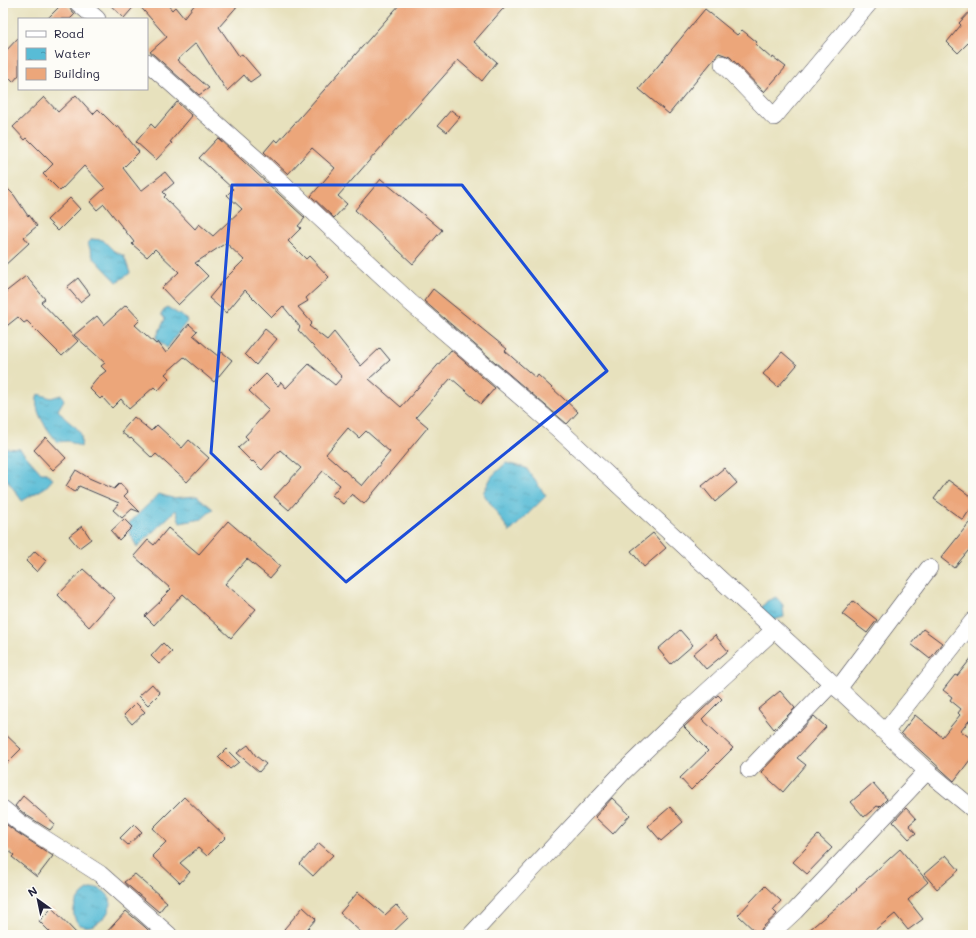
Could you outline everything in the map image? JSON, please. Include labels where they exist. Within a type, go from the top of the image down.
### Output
[{"type":"street","points":[[78,3],[96,18]]},
{"type":"street","points":[[723,64],[774,117],[869,3]]},
{"type":"street","points":[[148,63],[261,162],[411,303],[556,427],[927,771],[973,809]]},
{"type":"street","points":[[749,770],[835,686],[929,568]]},
{"type":"street","points":[[885,732],[973,621]]},
{"type":"street","points":[[470,935],[622,773],[686,711],[774,630]]},
{"type":"street","points":[[769,935],[795,911],[927,771]]},
{"type":"street","points":[[3,809],[20,823],[100,874],[169,935]]},
{"type":"highlighted area","points":[[232,185],[462,185],[607,371],[346,582],[211,453]]},
{"type":"water","points":[[92,239],[103,240],[114,251],[124,256],[130,273],[117,282],[93,257],[88,243]]},
{"type":"water","points":[[167,307],[188,320],[167,348],[156,338],[165,319],[161,314]]},
{"type":"water","points":[[38,394],[51,398],[61,395],[64,400],[58,410],[79,430],[81,447],[68,441],[57,442],[45,425],[39,413],[37,407]]},
{"type":"water","points":[[4,448],[20,449],[41,473],[46,473],[53,479],[46,487],[22,501],[3,474]]},
{"type":"water","points":[[506,463],[526,468],[546,496],[510,532],[483,493],[492,476]]},
{"type":"water","points":[[159,494],[172,498],[197,496],[213,509],[202,519],[180,523],[176,510],[137,547],[126,526]]},
{"type":"water","points":[[776,597],[783,605],[784,617],[773,620],[761,608],[767,601]]},
{"type":"water","points":[[97,888],[106,893],[110,900],[110,908],[100,921],[92,925],[85,926],[78,923],[75,919],[75,905],[80,896],[88,890]]},
{"type":"building","points":[[63,3],[65,3],[75,14],[71,18],[48,18]]},
{"type":"building","points":[[108,3],[137,3],[124,18]]},
{"type":"building","points":[[137,3],[166,3],[172,10],[175,7],[184,18],[196,3],[240,3],[219,27],[239,56],[242,54],[260,75],[250,82],[244,75],[227,91],[196,43],[177,60],[209,88],[199,95],[150,52],[167,37]]},
{"type":"building","points":[[401,3],[508,3],[474,42],[497,62],[482,81],[458,60],[338,196],[347,204],[334,218],[311,196],[335,168],[312,148],[288,174],[264,152],[275,139],[278,142]]},
{"type":"building","points":[[973,8],[973,38],[958,53],[947,42],[961,25],[959,23]]},
{"type":"building","points":[[705,9],[737,35],[742,30],[757,42],[755,44],[772,59],[773,57],[786,67],[764,92],[730,57],[719,53],[669,114],[639,89]]},
{"type":"building","points":[[18,38],[18,76],[13,82],[3,72],[3,54]]},
{"type":"building","points":[[76,95],[93,114],[98,109],[117,128],[118,126],[139,152],[123,168],[141,191],[165,172],[174,183],[163,192],[166,195],[164,197],[195,229],[199,224],[213,236],[242,209],[227,195],[233,189],[199,158],[218,138],[305,218],[298,226],[301,228],[288,241],[306,259],[309,256],[329,277],[306,298],[308,301],[298,307],[312,323],[309,326],[327,340],[334,332],[361,366],[380,348],[390,360],[369,379],[401,407],[451,350],[495,388],[481,404],[451,378],[416,417],[428,427],[364,504],[352,494],[343,504],[332,495],[340,485],[323,471],[289,510],[274,497],[301,468],[280,450],[262,470],[238,448],[248,439],[245,436],[269,410],[249,391],[266,374],[278,386],[281,382],[286,388],[309,364],[335,385],[342,377],[298,330],[300,327],[283,306],[272,317],[245,290],[226,313],[209,298],[244,260],[226,243],[195,263],[208,276],[178,305],[162,288],[179,272],[155,249],[147,257],[132,244],[134,242],[104,204],[97,210],[90,202],[105,188],[84,166],[60,191],[43,174],[53,164],[27,138],[25,140],[13,127],[44,97],[58,112]],"holes":[[[348,428],[359,438],[366,431],[390,452],[362,486],[326,454]]]},
{"type":"building","points":[[177,102],[192,116],[170,142],[172,143],[156,160],[136,142],[151,124],[155,128]]},
{"type":"building","points":[[451,110],[460,117],[447,132],[438,125]]},
{"type":"building","points":[[381,179],[442,230],[413,264],[355,210]]},
{"type":"building","points":[[3,184],[14,195],[28,216],[29,215],[37,226],[24,237],[29,243],[3,267]]},
{"type":"building","points":[[70,198],[80,209],[58,231],[47,220]]},
{"type":"building","points":[[26,276],[45,299],[41,302],[78,341],[62,356],[27,321],[24,323],[18,317],[3,329],[3,294]]},
{"type":"building","points":[[78,278],[90,294],[80,302],[67,287]]},
{"type":"building","points":[[433,289],[507,349],[505,351],[536,378],[538,375],[578,412],[567,424],[424,301]]},
{"type":"building","points":[[126,305],[140,320],[135,325],[156,344],[158,342],[166,353],[189,324],[197,331],[193,335],[208,348],[218,356],[222,352],[232,360],[214,382],[184,357],[165,374],[169,378],[158,391],[154,387],[129,409],[121,399],[112,408],[102,397],[100,399],[89,388],[97,378],[106,371],[101,366],[105,363],[74,335],[97,316],[104,325]]},
{"type":"building","points":[[265,329],[277,339],[256,365],[245,354]]},
{"type":"building","points":[[782,352],[797,365],[778,387],[763,374]]},
{"type":"building","points":[[134,417],[151,431],[157,425],[182,448],[189,440],[209,458],[187,482],[156,454],[152,458],[131,438],[130,439],[121,432]]},
{"type":"building","points":[[46,437],[66,458],[53,470],[34,450]]},
{"type":"building","points":[[724,468],[737,483],[715,502],[702,486]]},
{"type":"building","points":[[76,470],[89,478],[114,489],[120,483],[128,492],[124,496],[140,512],[132,509],[122,518],[113,510],[119,503],[79,486],[75,492],[66,486]]},
{"type":"building","points":[[948,480],[973,498],[973,505],[963,520],[934,499]]},
{"type":"building","points":[[973,518],[973,545],[954,568],[941,558]]},
{"type":"building","points":[[124,519],[132,527],[119,540],[111,531]]},
{"type":"building","points":[[228,521],[280,566],[270,578],[247,559],[225,584],[256,609],[231,638],[183,594],[154,625],[145,616],[171,589],[134,556],[148,540],[154,545],[168,528],[199,554]]},
{"type":"building","points":[[82,526],[91,539],[79,548],[69,536]]},
{"type":"building","points":[[653,533],[666,548],[644,567],[631,551]]},
{"type":"building","points":[[35,551],[46,561],[37,572],[26,561]]},
{"type":"building","points":[[83,569],[115,598],[89,627],[58,595]]},
{"type":"building","points":[[853,601],[877,620],[867,633],[842,614]]},
{"type":"building","points":[[923,629],[942,643],[930,659],[911,644]]},
{"type":"building","points":[[680,630],[693,645],[671,664],[658,649]]},
{"type":"building","points":[[715,635],[728,651],[706,669],[693,654]]},
{"type":"building","points":[[163,643],[172,652],[159,664],[151,656]]},
{"type":"building","points":[[973,656],[973,718],[972,717],[961,731],[973,740],[973,756],[954,781],[901,733],[915,715],[942,737],[960,715],[958,713],[961,709],[950,700],[952,697],[943,690],[955,675],[957,676]]},
{"type":"building","points":[[152,684],[160,693],[148,705],[139,696]]},
{"type":"building","points":[[780,691],[795,708],[774,729],[758,709]]},
{"type":"building","points":[[718,695],[722,699],[702,719],[733,748],[691,790],[680,778],[708,751],[684,727]]},
{"type":"building","points":[[136,703],[145,712],[132,724],[124,715]]},
{"type":"building","points":[[814,716],[826,727],[797,758],[806,765],[783,792],[761,772]]},
{"type":"building","points":[[3,732],[21,749],[3,767]]},
{"type":"building","points":[[248,745],[256,756],[266,764],[259,772],[237,753]]},
{"type":"building","points":[[226,749],[239,762],[230,769],[218,757]]},
{"type":"building","points":[[873,783],[887,799],[879,807],[877,806],[864,817],[851,802]]},
{"type":"building","points":[[23,796],[55,824],[50,830],[26,815],[15,806]]},
{"type":"building","points":[[184,797],[226,837],[207,856],[198,848],[180,863],[190,872],[180,883],[152,856],[166,842],[153,828]]},
{"type":"building","points":[[612,798],[630,815],[613,834],[595,817]]},
{"type":"building","points":[[670,807],[683,822],[661,841],[648,826]]},
{"type":"building","points":[[906,808],[916,819],[909,825],[916,833],[909,839],[893,822]]},
{"type":"building","points":[[3,822],[53,856],[37,877],[12,857],[14,855],[3,846]]},
{"type":"building","points":[[134,824],[142,832],[128,845],[120,838]]},
{"type":"building","points":[[818,835],[832,848],[807,874],[793,862]]},
{"type":"building","points":[[319,843],[333,855],[313,876],[300,864]]},
{"type":"building","points":[[900,849],[928,882],[908,900],[923,919],[908,930],[895,914],[869,935],[803,935],[857,890],[856,889]]},
{"type":"building","points":[[946,855],[959,870],[937,889],[924,874]]},
{"type":"building","points":[[135,874],[167,902],[159,912],[124,882]]},
{"type":"building","points":[[765,886],[781,901],[773,910],[777,914],[762,928],[759,935],[738,915]]},
{"type":"building","points":[[358,892],[385,915],[396,905],[408,918],[390,935],[364,935],[340,913]]},
{"type":"building","points":[[303,907],[316,919],[302,935],[291,935],[284,929]]},
{"type":"building","points":[[52,908],[78,935],[53,935],[39,921]]},
{"type":"building","points":[[126,911],[145,927],[153,935],[104,935]]}]
